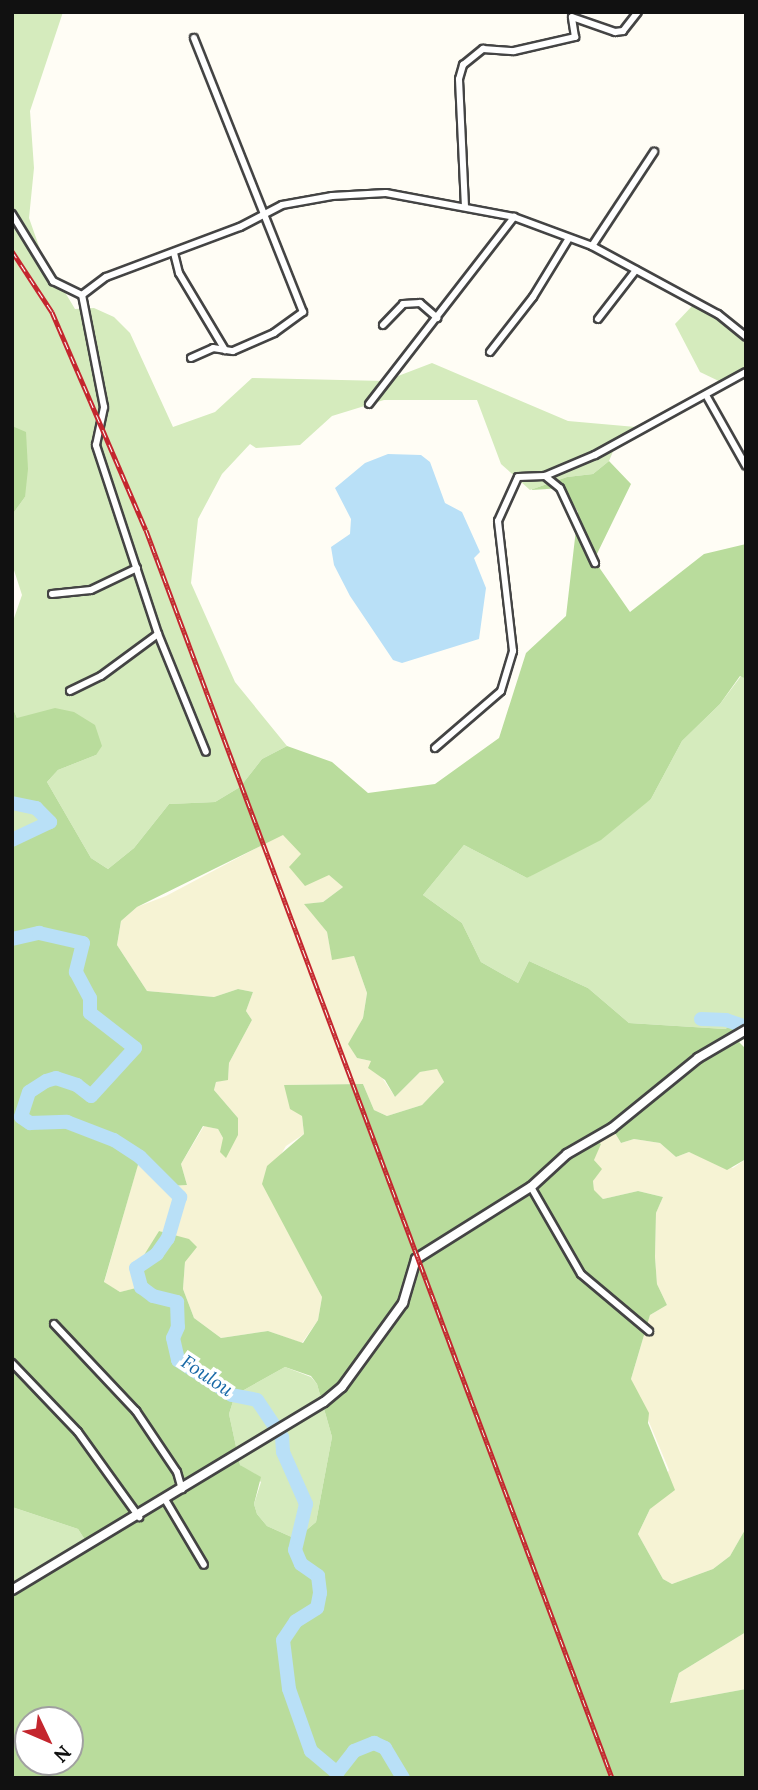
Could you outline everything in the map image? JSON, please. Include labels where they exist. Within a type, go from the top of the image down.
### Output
[{"type":"street","points":[[466,207],[459,79],[463,65],[482,49],[514,51],[575,37],[572,17],[615,32],[623,31],[638,12]]},
{"type":"street","points":[[191,358],[213,348],[233,351],[274,333],[303,312],[267,212],[194,38]]},
{"type":"street","points":[[592,246],[654,152]]},
{"type":"street","points":[[82,295],[106,276],[174,253],[267,212],[332,196],[386,193],[514,216],[592,246],[718,314],[746,337]]},
{"type":"street","points":[[12,214],[53,281],[82,295]]},
{"type":"street","points":[[369,404],[514,216]]},
{"type":"street","points":[[490,352],[533,297],[569,238]]},
{"type":"street","points":[[174,253],[179,273],[225,350]]},
{"type":"street","points":[[598,320],[636,270]]},
{"type":"street","points":[[82,295],[104,407],[96,445],[158,634],[206,752]]},
{"type":"street","points":[[383,325],[403,304],[420,303],[437,318]]},
{"type":"street","points":[[435,748],[501,691],[513,651],[498,521],[518,477],[545,476],[595,455],[746,372]]},
{"type":"street","points":[[705,396],[746,466]]},
{"type":"street","points":[[545,476],[560,488],[595,562]]},
{"type":"street","points":[[52,594],[91,590],[137,568]]},
{"type":"street","points":[[70,691],[101,676],[158,634]]},
{"type":"street","points":[[12,1590],[166,1501],[342,1387],[403,1303],[416,1259],[531,1187],[567,1154],[612,1128],[698,1058],[746,1030]]},
{"type":"street","points":[[531,1187],[580,1274],[649,1331]]},
{"type":"street","points":[[54,1324],[135,1411],[177,1472],[182,1491]]},
{"type":"street","points":[[12,1363],[78,1432],[139,1517]]},
{"type":"street","points":[[166,1501],[204,1564]]},
{"type":"shaded area","points":[[283,834],[343,887],[323,902],[305,904],[327,932],[332,959],[354,956],[367,993],[363,1018],[349,1044],[357,1058],[371,1061],[395,1097],[420,1072],[437,1068],[444,1082],[422,1105],[387,1116],[374,1110],[363,1084],[284,1085],[302,1116],[304,1134],[286,1146],[263,1184],[322,1297],[318,1320],[302,1343],[268,1331],[221,1338],[194,1318],[183,1289],[185,1262],[176,1236],[159,1231],[136,1273],[141,1287],[120,1292],[104,1283],[140,1157],[170,1186],[187,1185],[181,1164],[204,1126],[218,1129],[223,1138],[238,1118],[214,1090],[216,1082],[228,1079],[229,1063],[252,1020],[246,1011],[253,992],[238,989],[214,997],[147,991],[117,945],[121,921],[137,907],[166,896]]},
{"type":"shaded area","points":[[612,1128],[621,1143],[634,1139],[660,1143],[676,1157],[689,1152],[733,1168],[746,1159],[746,1528],[730,1556],[713,1569],[672,1584],[663,1579],[638,1534],[669,1470],[631,1379],[650,1315],[667,1305],[657,1284],[655,1257],[656,1213],[663,1197],[638,1191],[603,1199],[594,1191],[593,1181],[601,1169],[594,1160],[592,1139]]},
{"type":"shaded area","points":[[746,1632],[746,1689],[670,1703],[679,1673]]},
{"type":"green space","points":[[12,12],[63,12],[30,111],[34,168],[29,218],[41,252],[75,309],[94,308],[114,317],[130,333],[173,427],[215,412],[252,378],[385,381],[432,363],[568,421],[647,428],[617,442],[609,461],[593,474],[567,477],[530,490],[501,464],[477,400],[384,400],[332,416],[300,445],[256,448],[250,444],[222,474],[198,519],[191,583],[235,682],[287,746],[262,759],[240,787],[215,802],[169,804],[134,848],[108,869],[91,858],[47,782],[58,770],[96,755],[17,718],[12,706],[12,624],[22,595],[12,564],[12,515],[25,497],[12,426]]},
{"type":"green space","points":[[695,303],[730,323],[746,345],[746,372],[725,384],[700,372],[675,324]]},
{"type":"green space","points":[[12,426],[26,432],[28,469],[25,497],[12,515]]},
{"type":"green space","points":[[609,461],[631,484],[594,560],[630,612],[704,554],[746,544],[746,679],[740,676],[720,704],[682,741],[651,799],[601,840],[527,878],[464,845],[423,895],[462,923],[481,962],[518,983],[529,961],[588,988],[629,1023],[725,1029],[746,1018],[746,1038],[739,1042],[746,1049],[746,1159],[727,1170],[689,1152],[676,1157],[660,1143],[634,1139],[621,1143],[612,1128],[593,1139],[601,1144],[594,1160],[602,1169],[593,1181],[594,1190],[603,1199],[638,1191],[663,1197],[656,1213],[655,1257],[657,1284],[667,1305],[650,1315],[631,1379],[649,1413],[648,1423],[675,1490],[650,1509],[638,1534],[663,1579],[672,1584],[713,1569],[730,1556],[746,1528],[746,1632],[679,1673],[670,1703],[746,1689],[746,1778],[12,1778],[12,1590],[89,1546],[78,1529],[12,1507],[12,840],[43,829],[50,822],[36,808],[12,803],[12,706],[17,718],[55,708],[74,712],[95,725],[102,746],[96,755],[58,770],[47,782],[91,858],[108,869],[134,848],[169,804],[215,802],[240,787],[262,759],[287,746],[332,762],[368,793],[435,784],[499,738],[526,653],[566,616],[578,512],[563,488],[530,490],[567,477],[593,474]],"holes":[[[283,835],[301,854],[289,867],[305,886],[329,875],[343,887],[323,902],[304,904],[327,932],[332,960],[354,956],[367,993],[363,1018],[348,1044],[357,1058],[371,1061],[368,1068],[385,1080],[395,1097],[420,1072],[437,1069],[444,1082],[422,1105],[387,1116],[374,1110],[363,1084],[284,1085],[290,1109],[302,1116],[304,1134],[267,1166],[262,1184],[322,1297],[318,1320],[303,1343],[268,1331],[221,1338],[194,1318],[183,1289],[185,1262],[197,1247],[189,1239],[159,1231],[136,1268],[140,1287],[120,1292],[104,1282],[140,1158],[170,1186],[187,1185],[181,1164],[203,1126],[218,1129],[223,1138],[220,1152],[226,1158],[238,1135],[238,1118],[214,1090],[216,1082],[228,1080],[229,1063],[252,1020],[246,1011],[253,992],[238,989],[214,997],[147,991],[117,945],[121,921],[137,907]],[[285,1367],[311,1376],[317,1384],[332,1437],[316,1522],[296,1539],[267,1526],[257,1514],[254,1504],[261,1477],[240,1465],[229,1414],[235,1395]]]},
{"type":"green space","points":[[741,676],[746,679],[746,1018],[725,1029],[629,1023],[588,988],[529,961],[518,983],[481,962],[462,923],[423,895],[464,845],[527,878],[651,799],[682,741],[720,704]]},
{"type":"green space","points":[[12,803],[36,808],[50,822],[12,840]]},
{"type":"green space","points":[[285,1367],[311,1377],[317,1384],[332,1437],[316,1522],[296,1539],[267,1526],[257,1514],[254,1504],[261,1482],[240,1465],[229,1414],[235,1395]]},
{"type":"green space","points":[[12,1507],[78,1529],[89,1546],[12,1590]]},
{"type":"water","points":[[388,454],[421,455],[430,462],[445,503],[462,512],[480,552],[474,558],[486,588],[479,639],[402,663],[393,660],[350,596],[334,565],[331,547],[350,534],[351,519],[335,488],[365,463]]},
{"type":"waterway","name":"Foulou","points":[[12,803],[36,808],[50,822],[12,840]]},
{"type":"waterway","name":"Foulou","points":[[12,939],[39,933],[83,943],[76,972],[90,998],[90,1013],[135,1048],[91,1096],[77,1085],[56,1078],[29,1092],[21,1117],[30,1123],[67,1122],[114,1140],[140,1157],[180,1197],[168,1238],[157,1254],[136,1268],[141,1287],[153,1296],[177,1302],[178,1327],[173,1338],[178,1360],[232,1395],[257,1400],[282,1437],[283,1452],[306,1504],[295,1550],[301,1564],[318,1576],[320,1593],[317,1608],[296,1621],[283,1640],[289,1689],[311,1751],[337,1773],[354,1751],[374,1743],[385,1748],[403,1778]]},
{"type":"waterway","points":[[701,1019],[726,1020],[746,1027]]},
{"type":"railway","points":[[12,251],[52,312],[146,530],[612,1778]]}]
